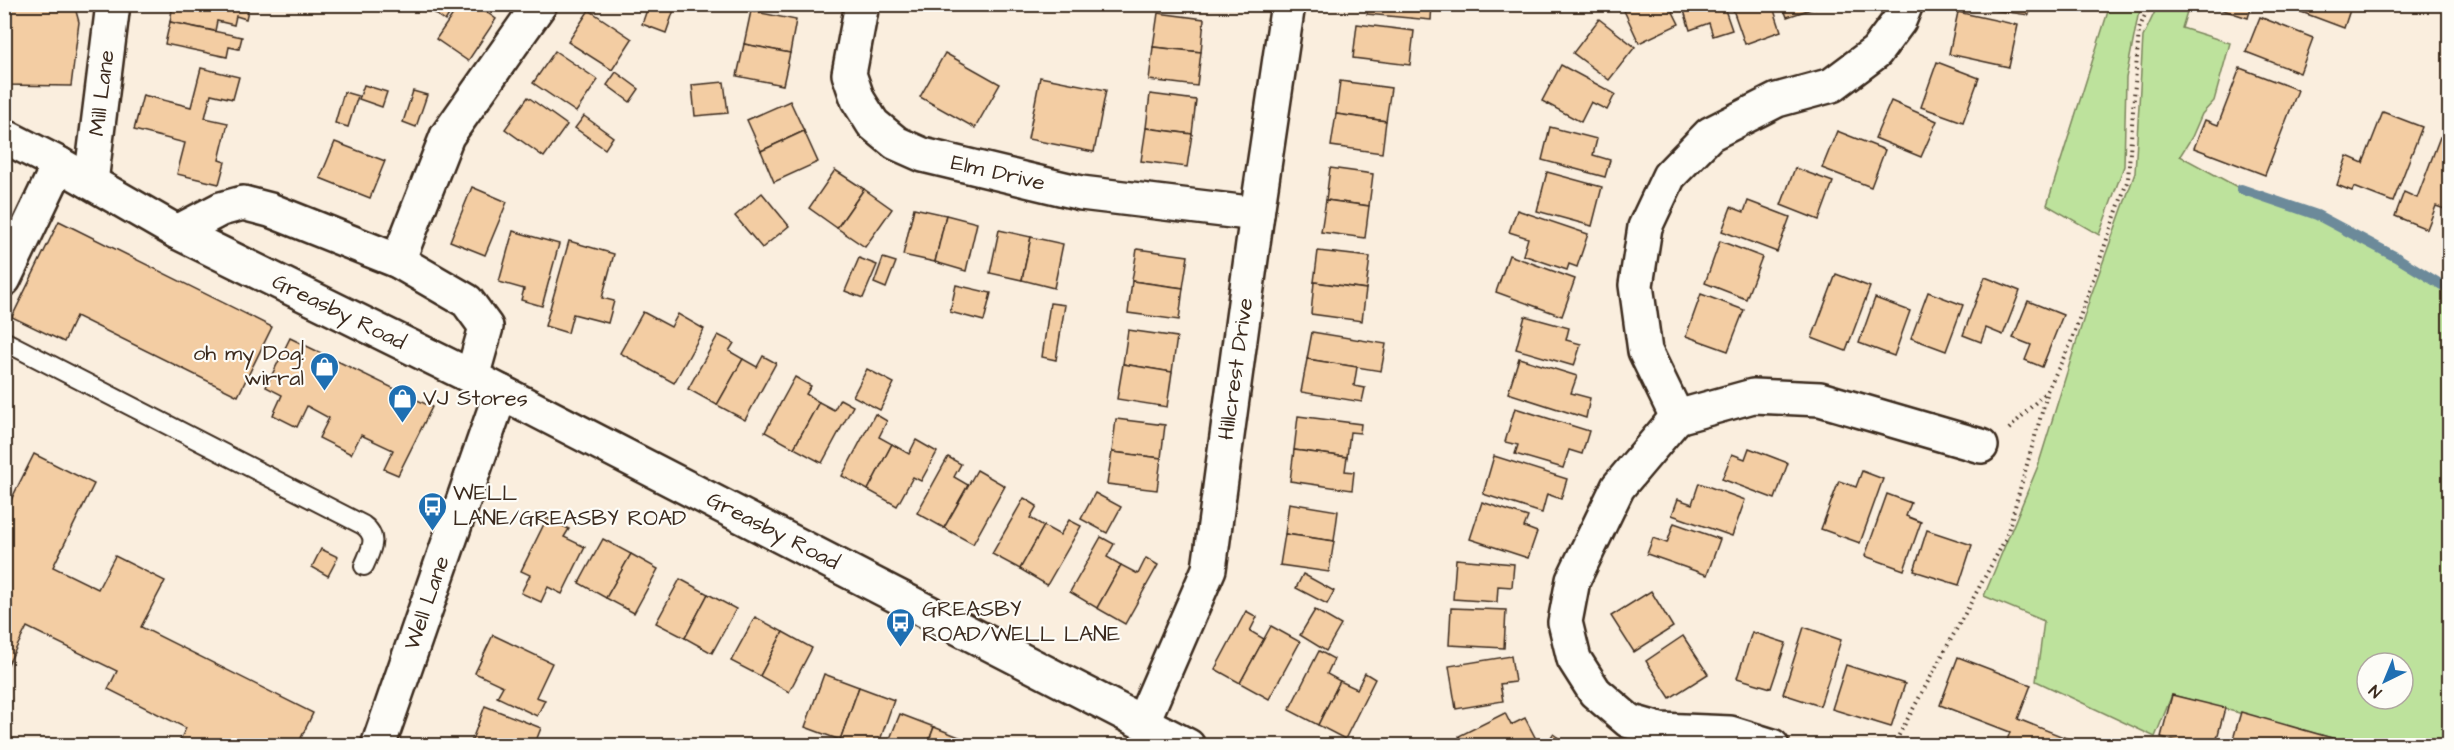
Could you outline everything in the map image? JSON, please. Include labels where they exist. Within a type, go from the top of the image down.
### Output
[{"type":"street","name":"Mill Lane","points":[[91,182],[112,4]]},
{"type":"street","points":[[177,232],[221,209],[243,203],[270,210],[398,261],[447,136],[540,4]]},
{"type":"street","name":"Elm Drive","points":[[862,4],[849,74],[858,100],[873,124],[896,143],[923,155],[1081,193],[1257,214]]},
{"type":"street","name":"Hillcrest Drive","points":[[1143,721],[1209,569],[1288,4]]},
{"type":"street","points":[[1677,417],[1645,351],[1636,285],[1645,227],[1669,176],[1710,134],[1777,100],[1832,85],[1876,52],[1899,21],[1906,4]]},
{"type":"street","name":"Greasby Road","points":[[4,136],[59,164],[177,232],[486,384],[1188,746]]},
{"type":"street","points":[[4,279],[59,164]]},
{"type":"street","name":"Well Lane","points":[[378,746],[486,384],[486,327],[467,301],[398,261]]},
{"type":"street","points":[[1772,746],[1730,733],[1660,730],[1629,721],[1595,692],[1574,659],[1565,622],[1573,580],[1618,487],[1677,417],[1753,396],[1820,399],[1981,446]]},
{"type":"lane","points":[[4,340],[363,525],[373,536],[374,543],[364,566]]},
{"type":"path","points":[[1893,746],[2006,538],[2049,387],[2070,345],[2128,179],[2139,29],[2150,4]]},
{"type":"path","points":[[1981,446],[2009,429],[2049,387]]},
{"type":"green space","points":[[2110,5],[2143,5],[2138,16],[2126,78],[2124,166],[2099,235],[2047,205]]},
{"type":"green space","points":[[2158,5],[2189,5],[2182,28],[2230,43],[2214,101],[2202,114],[2192,137],[2180,156],[2241,189],[2315,213],[2449,290],[2449,745],[2358,745],[2172,695],[2155,737],[2036,681],[2044,621],[1984,596],[2038,466],[2090,298],[2135,173],[2143,37]]},
{"type":"building","points":[[4,4],[74,4],[79,22],[71,86],[4,85]]},
{"type":"building","points":[[173,4],[221,4],[248,10],[246,19],[236,16],[234,25],[217,21],[215,31],[170,22]]},
{"type":"building","points":[[438,4],[456,4],[445,21],[433,12]]},
{"type":"building","points":[[460,4],[475,4],[496,19],[468,61],[436,39]]},
{"type":"building","points":[[649,4],[676,4],[666,33],[642,24]]},
{"type":"building","points":[[700,4],[726,4],[725,9]]},
{"type":"building","points":[[1368,4],[1432,4],[1431,20],[1367,14]]},
{"type":"building","points":[[1621,4],[1669,4],[1679,24],[1639,43]]},
{"type":"building","points":[[1682,4],[1723,4],[1732,30],[1713,36],[1709,23],[1690,30]]},
{"type":"building","points":[[1731,4],[1772,4],[1781,31],[1745,44]]},
{"type":"building","points":[[1782,4],[1823,4],[1823,5],[1787,17]]},
{"type":"building","points":[[1970,4],[2030,4],[2029,15],[1970,7]]},
{"type":"building","points":[[2221,4],[2252,4],[2248,18],[2220,9]]},
{"type":"building","points":[[2280,4],[2352,4],[2344,28]]},
{"type":"building","points":[[589,10],[632,39],[612,70],[568,42]]},
{"type":"building","points":[[751,11],[796,20],[790,53],[744,44]]},
{"type":"building","points":[[1958,12],[2018,25],[2009,67],[1949,54]]},
{"type":"building","points":[[1158,13],[1204,19],[1201,52],[1153,47]]},
{"type":"building","points":[[2260,17],[2313,38],[2300,73],[2246,52]]},
{"type":"building","points":[[1599,19],[1635,47],[1609,80],[1573,53]]},
{"type":"building","points":[[170,22],[242,37],[239,49],[229,47],[227,57],[165,44]]},
{"type":"building","points":[[1357,24],[1414,31],[1410,65],[1353,58]]},
{"type":"building","points":[[744,44],[790,53],[783,85],[737,76]]},
{"type":"building","points":[[1153,47],[1201,52],[1197,86],[1149,80]]},
{"type":"building","points":[[555,51],[598,80],[576,112],[533,83]]},
{"type":"building","points":[[945,53],[1000,84],[975,128],[920,97]]},
{"type":"building","points":[[1937,62],[1979,78],[1963,122],[1921,107]]},
{"type":"building","points":[[1561,65],[1615,94],[1607,110],[1591,102],[1581,122],[1542,101]]},
{"type":"building","points":[[201,68],[239,77],[233,99],[211,94],[205,118],[228,123],[219,160],[225,162],[219,184],[177,174],[185,143],[134,130],[143,95],[191,107]]},
{"type":"building","points":[[2240,68],[2298,90],[2265,175],[2194,148],[2205,120],[2218,125]]},
{"type":"building","points":[[616,72],[639,89],[630,102],[607,85]]},
{"type":"building","points":[[1040,77],[1106,90],[1094,152],[1028,139]]},
{"type":"building","points":[[1340,81],[1391,88],[1386,121],[1336,114]]},
{"type":"building","points":[[724,82],[728,113],[695,116],[692,85]]},
{"type":"building","points":[[364,85],[387,92],[382,107],[359,99]]},
{"type":"building","points":[[413,91],[427,95],[416,127],[403,122]]},
{"type":"building","points":[[344,92],[358,96],[348,127],[335,123]]},
{"type":"building","points":[[1150,94],[1196,100],[1192,134],[1146,128]]},
{"type":"building","points":[[528,97],[567,125],[544,157],[505,129]]},
{"type":"building","points":[[790,101],[804,131],[761,151],[747,120]]},
{"type":"building","points":[[1891,101],[1937,121],[1921,157],[1875,138]]},
{"type":"building","points":[[2383,112],[2422,127],[2393,202],[2354,187],[2352,191],[2337,185],[2347,156],[2363,163]]},
{"type":"building","points":[[1336,114],[1386,121],[1382,153],[1331,146]]},
{"type":"building","points":[[584,116],[613,137],[605,149],[575,128]]},
{"type":"building","points":[[1550,127],[1597,139],[1593,155],[1610,160],[1605,177],[1542,160]]},
{"type":"building","points":[[1146,128],[1192,134],[1187,167],[1141,161]]},
{"type":"building","points":[[804,131],[818,162],[774,182],[761,151]]},
{"type":"building","points":[[1837,131],[1885,150],[1871,187],[1822,168]]},
{"type":"building","points":[[2440,137],[2450,140],[2450,211],[2436,206],[2427,229],[2395,216],[2404,192],[2417,198]]},
{"type":"building","points":[[335,142],[385,161],[370,198],[320,178]]},
{"type":"building","points":[[1330,168],[1373,174],[1369,206],[1326,200]]},
{"type":"building","points":[[1795,168],[1833,182],[1819,220],[1781,205]]},
{"type":"building","points":[[835,170],[864,189],[837,228],[809,208]]},
{"type":"building","points":[[1547,172],[1602,187],[1592,226],[1537,211]]},
{"type":"building","points":[[472,187],[507,202],[485,255],[450,241]]},
{"type":"building","points":[[864,189],[892,209],[865,247],[837,228]]},
{"type":"building","points":[[762,193],[789,226],[762,248],[735,216]]},
{"type":"building","points":[[1326,200],[1369,206],[1365,238],[1321,232]]},
{"type":"building","points":[[1748,201],[1790,217],[1777,252],[1722,231],[1731,207],[1744,212]]},
{"type":"building","points":[[914,208],[946,215],[935,262],[903,255]]},
{"type":"building","points":[[1517,210],[1588,234],[1577,267],[1569,264],[1567,270],[1523,255],[1528,238],[1509,232]]},
{"type":"building","points":[[946,215],[977,223],[966,271],[935,262]]},
{"type":"building","points":[[59,221],[272,327],[238,396],[76,316],[64,342],[12,317]]},
{"type":"building","points":[[999,230],[1031,237],[1022,280],[990,273]]},
{"type":"building","points":[[513,231],[559,244],[542,306],[521,300],[524,289],[499,282]]},
{"type":"building","points":[[1031,237],[1063,244],[1054,288],[1022,280]]},
{"type":"building","points":[[569,241],[614,254],[602,298],[614,301],[608,323],[573,314],[568,333],[545,326]]},
{"type":"building","points":[[1720,241],[1762,257],[1746,299],[1705,283]]},
{"type":"building","points":[[1137,249],[1188,256],[1183,288],[1132,281]]},
{"type":"building","points":[[1318,251],[1370,257],[1366,289],[1314,282]]},
{"type":"building","points":[[1509,255],[1575,279],[1562,316],[1496,292]]},
{"type":"building","points":[[859,258],[877,265],[863,298],[845,291]]},
{"type":"building","points":[[883,258],[896,262],[886,288],[874,283]]},
{"type":"building","points":[[1836,274],[1870,287],[1846,351],[1812,338]]},
{"type":"building","points":[[1985,277],[2020,291],[2003,335],[1986,328],[1981,342],[1963,335]]},
{"type":"building","points":[[1132,281],[1183,288],[1179,320],[1128,313]]},
{"type":"building","points":[[1314,282],[1366,289],[1362,321],[1311,314]]},
{"type":"building","points":[[956,285],[991,293],[984,321],[950,312]]},
{"type":"building","points":[[1928,292],[1963,305],[1946,351],[1911,338]]},
{"type":"building","points":[[1701,294],[1744,310],[1728,351],[1686,336]]},
{"type":"building","points":[[1875,298],[1910,311],[1894,356],[1859,343]]},
{"type":"building","points":[[2028,301],[2063,315],[2042,367],[2025,360],[2031,345],[2013,338]]},
{"type":"building","points":[[1050,303],[1065,305],[1056,360],[1042,357]]},
{"type":"building","points":[[643,312],[671,327],[678,314],[704,329],[674,383],[620,353]]},
{"type":"building","points":[[1525,316],[1569,328],[1566,340],[1581,344],[1574,366],[1516,349]]},
{"type":"building","points":[[1128,330],[1177,337],[1172,372],[1123,364]]},
{"type":"building","points":[[1312,332],[1386,344],[1381,371],[1307,359]]},
{"type":"building","points":[[718,335],[734,343],[729,351],[743,359],[717,405],[688,389]]},
{"type":"building","points":[[290,338],[432,407],[398,475],[384,469],[393,450],[361,435],[351,454],[319,438],[329,418],[307,406],[297,427],[273,415],[282,395],[266,387]]},
{"type":"building","points":[[763,356],[776,363],[745,420],[717,405],[743,359],[757,367]]},
{"type":"building","points":[[1519,358],[1577,376],[1571,393],[1590,398],[1586,418],[1508,393]]},
{"type":"building","points":[[1307,359],[1357,367],[1354,386],[1365,388],[1362,402],[1301,392]]},
{"type":"building","points":[[1123,364],[1172,372],[1167,407],[1117,399]]},
{"type":"building","points":[[867,369],[894,383],[880,410],[853,396]]},
{"type":"building","points":[[795,377],[811,386],[806,394],[819,402],[794,448],[765,432]]},
{"type":"building","points":[[840,399],[853,406],[822,463],[794,448],[819,402],[834,410]]},
{"type":"building","points":[[1515,408],[1589,431],[1582,454],[1569,450],[1563,468],[1515,454],[1518,445],[1505,442]]},
{"type":"building","points":[[875,414],[887,421],[879,437],[892,444],[868,490],[842,476]]},
{"type":"building","points":[[1298,416],[1361,424],[1360,433],[1350,432],[1347,457],[1294,450]]},
{"type":"building","points":[[1116,419],[1165,425],[1161,458],[1112,452]]},
{"type":"building","points":[[916,440],[937,452],[921,481],[913,477],[897,506],[868,490],[892,444],[909,454]]},
{"type":"building","points":[[1749,448],[1788,463],[1775,499],[1722,479],[1732,454],[1745,459]]},
{"type":"building","points":[[1294,450],[1347,457],[1345,471],[1354,472],[1352,490],[1290,481]]},
{"type":"building","points":[[1112,452],[1161,458],[1157,490],[1107,484]]},
{"type":"building","points":[[34,454],[94,484],[53,567],[98,589],[115,556],[165,581],[141,627],[313,713],[297,746],[177,746],[186,728],[108,689],[117,671],[27,627],[4,672],[4,514]]},
{"type":"building","points":[[1494,456],[1567,479],[1561,499],[1547,494],[1542,513],[1483,494]]},
{"type":"building","points":[[948,457],[961,464],[954,477],[968,485],[944,528],[917,513]]},
{"type":"building","points":[[977,470],[1005,486],[973,544],[944,528]]},
{"type":"building","points":[[1862,471],[1883,479],[1860,543],[1821,529],[1839,481],[1856,487]]},
{"type":"building","points":[[1699,483],[1745,500],[1732,536],[1672,515],[1678,499],[1692,504]]},
{"type":"building","points":[[1095,493],[1121,507],[1107,533],[1081,519]]},
{"type":"building","points":[[1887,494],[1911,503],[1906,516],[1921,522],[1904,570],[1865,556]]},
{"type":"building","points":[[1024,498],[1037,506],[1030,518],[1044,526],[1020,569],[992,554]]},
{"type":"building","points":[[1482,502],[1528,517],[1524,527],[1537,532],[1528,558],[1470,539]]},
{"type":"building","points":[[1289,503],[1338,511],[1334,541],[1285,534]]},
{"type":"building","points":[[547,518],[569,529],[564,537],[585,547],[562,594],[548,587],[541,602],[521,593],[530,575],[521,571]]},
{"type":"building","points":[[1069,520],[1081,526],[1047,585],[1020,569],[1044,526],[1060,535]]},
{"type":"building","points":[[1674,523],[1720,539],[1707,575],[1647,554],[1653,538],[1667,543]]},
{"type":"building","points":[[1927,530],[1972,545],[1959,585],[1914,571]]},
{"type":"building","points":[[1285,534],[1334,541],[1329,572],[1280,565]]},
{"type":"building","points":[[1101,537],[1114,544],[1107,557],[1121,565],[1097,608],[1070,592]]},
{"type":"building","points":[[603,539],[631,554],[606,598],[579,583]]},
{"type":"building","points":[[321,549],[338,557],[328,576],[312,567]]},
{"type":"building","points":[[631,554],[658,569],[634,613],[606,598]]},
{"type":"building","points":[[1146,558],[1158,565],[1125,624],[1097,608],[1121,565],[1138,574]]},
{"type":"building","points":[[1456,559],[1514,564],[1512,587],[1498,586],[1497,602],[1453,599]]},
{"type":"building","points":[[1303,574],[1334,591],[1327,604],[1296,588]]},
{"type":"building","points":[[680,579],[708,594],[685,638],[656,623]]},
{"type":"building","points":[[1651,591],[1673,627],[1634,652],[1611,616]]},
{"type":"building","points":[[708,594],[736,609],[712,653],[685,638]]},
{"type":"building","points":[[1451,608],[1506,610],[1504,648],[1449,645]]},
{"type":"building","points":[[1315,610],[1341,625],[1326,651],[1300,635]]},
{"type":"building","points":[[1246,611],[1257,617],[1250,631],[1264,639],[1240,683],[1215,669]]},
{"type":"building","points":[[755,617],[783,632],[760,676],[731,661]]},
{"type":"building","points":[[1271,626],[1300,642],[1269,699],[1240,683]]},
{"type":"building","points":[[1804,627],[1841,640],[1820,706],[1783,694]]},
{"type":"building","points":[[783,632],[812,648],[789,692],[760,676]]},
{"type":"building","points":[[1752,632],[1786,643],[1771,688],[1737,678]]},
{"type":"building","points":[[493,635],[552,663],[536,697],[545,700],[537,716],[497,697],[503,686],[475,673]]},
{"type":"building","points":[[1683,636],[1708,674],[1670,698],[1646,661]]},
{"type":"building","points":[[1319,651],[1334,659],[1327,674],[1340,681],[1318,725],[1289,710]]},
{"type":"building","points":[[1511,656],[1515,682],[1500,684],[1503,701],[1456,709],[1449,666]]},
{"type":"building","points":[[1958,657],[2031,685],[2018,719],[2086,746],[2005,746],[2010,732],[1940,705]]},
{"type":"building","points":[[1846,665],[1905,684],[1891,727],[1832,709]]},
{"type":"building","points":[[1365,673],[1375,679],[1345,739],[1318,725],[1340,681],[1357,689]]},
{"type":"building","points":[[824,674],[859,687],[840,740],[805,727]]},
{"type":"building","points":[[859,687],[894,700],[878,746],[854,746],[840,740]]},
{"type":"building","points":[[2172,695],[2225,708],[2215,746],[2194,746],[2161,737]]},
{"type":"building","points":[[485,706],[541,728],[534,746],[470,745]]},
{"type":"building","points":[[2241,712],[2332,738],[2330,746],[2231,746]]},
{"type":"building","points":[[1505,713],[1511,725],[1525,718],[1537,741],[1529,746],[1464,746],[1459,736]]},
{"type":"building","points":[[900,714],[934,727],[927,746],[887,746]]},
{"type":"building","points":[[934,727],[969,741],[967,746],[927,746]]},
{"type":"building","points":[[1553,734],[1570,746],[1545,746]]},
{"type":"waterway","points":[[2241,189],[2317,215],[2396,257],[2450,290]]},
{"type":"place","name":"oh my Dog! wirral","points":[[325,392]]},
{"type":"place","name":"VJ Stores","points":[[402,424]]},
{"type":"place","name":"WELL LANE/GREASBY ROAD","points":[[432,532]]},
{"type":"place","name":"GREASBY ROAD/WELL LANE","points":[[901,648]]}]
